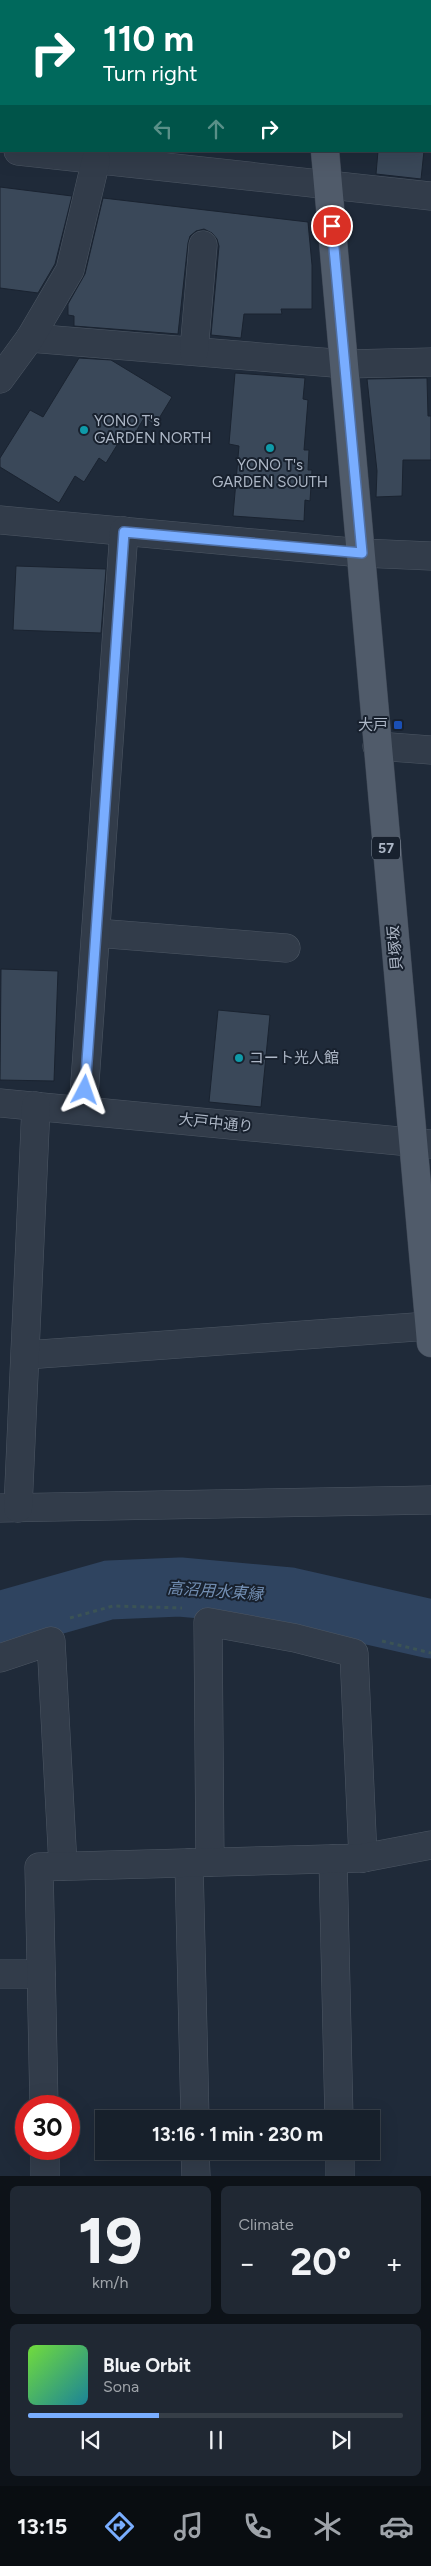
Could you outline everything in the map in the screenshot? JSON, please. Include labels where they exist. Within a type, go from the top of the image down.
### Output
[{"type":"main road","name":"57","points":[[325,152],[362,553]]},
{"type":"main road","name":"貝塚坂","points":[[362,553],[376,746],[422,1143],[430,1335]]},
{"type":"street","points":[[27,152],[431,196]]},
{"type":"street","points":[[0,379],[30,338],[70,270],[96,160]]},
{"type":"street","points":[[194,351],[203,245]]},
{"type":"street","points":[[30,338],[346,364],[431,362]]},
{"type":"street","points":[[0,520],[362,553],[431,556]]},
{"type":"street","points":[[84,1110],[124,532]]},
{"type":"street","points":[[376,746],[431,750]]},
{"type":"street","points":[[96,933],[286,948]]},
{"type":"street","name":"大戸中通り","points":[[0,1103],[422,1143]]},
{"type":"street","points":[[36,1106],[26,1355],[9,1508],[431,1500]]},
{"type":"street","points":[[26,1355],[430,1335]]},
{"type":"street","points":[[195,2110],[200,1862],[208,1622],[295,1638],[354,1653],[363,1858]]},
{"type":"street","points":[[0,1658],[51,1642],[64,1866]]},
{"type":"street","points":[[44,2095],[39,1867],[363,1858],[431,1844]]},
{"type":"street","points":[[333,1859],[339,2110]]},
{"type":"street","points":[[0,1974],[41,1974]]},
{"type":"street","points":[[45,2160],[45,2176]]},
{"type":"street","points":[[195,2160],[196,2176]]},
{"type":"street","points":[[340,2160],[340,2176]]},
{"type":"path","points":[[66,1619],[113,1606],[185,1608]]},
{"type":"building","points":[[378,152],[424,152],[421,179],[376,174]]},
{"type":"building","points":[[0,187],[72,196],[55,264],[38,293],[0,288]]},
{"type":"building","points":[[103,198],[308,222],[312,265],[312,309],[281,309],[282,314],[244,314],[241,338],[211,335],[219,246],[217,239],[212,233],[204,229],[196,231],[190,236],[188,243],[178,334],[74,326],[74,316],[68,315],[68,304],[85,274]]},
{"type":"building","name":"YONO T's GARDEN NORTH","points":[[79,358],[111,360],[172,397],[155,425],[144,418],[130,442],[122,437],[106,463],[99,458],[84,482],[75,476],[59,503],[0,467],[0,458],[30,410],[43,417]]},
{"type":"building","name":"YONO T's GARDEN SOUTH","points":[[235,373],[305,378],[303,399],[308,400],[304,450],[309,450],[308,470],[312,470],[310,501],[305,500],[304,521],[233,516],[239,446],[229,444]]},
{"type":"building","points":[[427,378],[428,416],[431,416],[431,460],[403,460],[402,496],[376,497],[377,471],[367,379]]},
{"type":"building","points":[[16,566],[106,569],[101,633],[13,630]]},
{"type":"building","points":[[1,969],[58,971],[54,1081],[0,1080]]},
{"type":"building","name":"コート光人館","points":[[218,1010],[270,1015],[261,1107],[209,1102]]},
{"type":"waterway","name":"高沼用水東縁","points":[[0,1621],[109,1590],[180,1587],[290,1597],[431,1629]]},
{"type":"place","name":"YONO T's GARDEN NORTH","points":[[84,430]]},
{"type":"place","name":"YONO T's GARDEN SOUTH","points":[[270,448]]},
{"type":"place","name":"大戸","points":[[398,725]]},
{"type":"place","name":"コート光人館","points":[[239,1058]]},
{"type":"route","points":[[85,1090],[124,532],[362,553],[332,226]]}]
